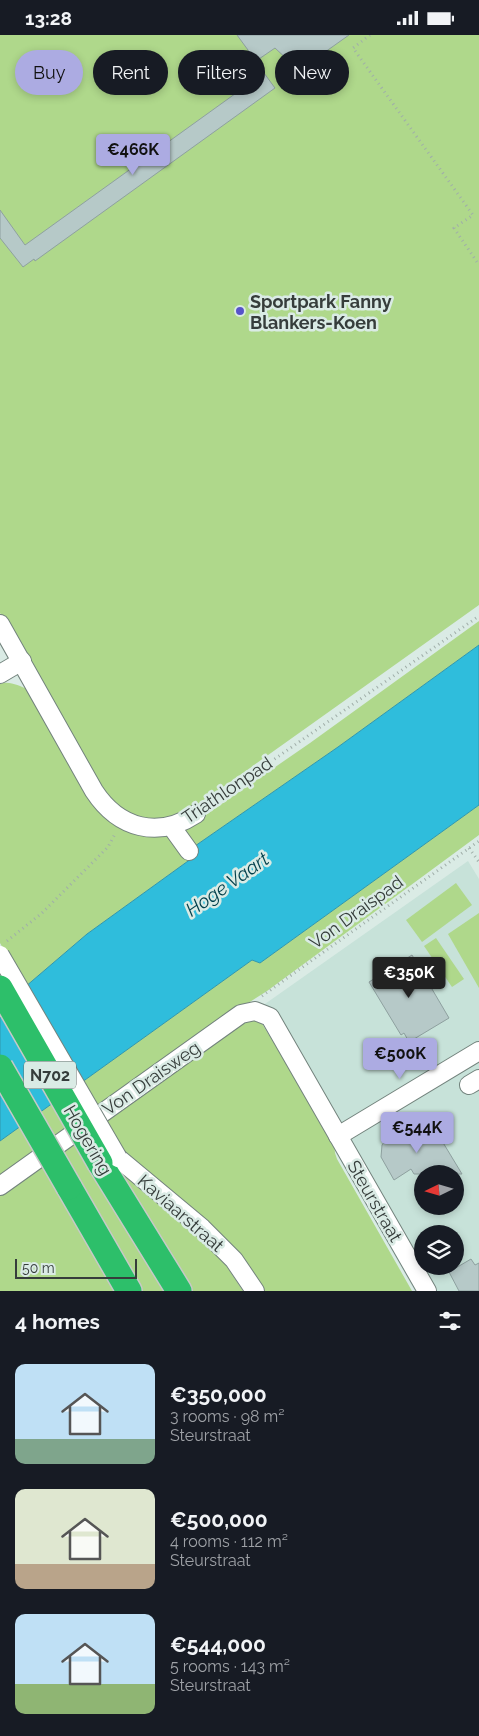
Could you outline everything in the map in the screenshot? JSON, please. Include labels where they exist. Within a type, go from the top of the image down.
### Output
[{"type":"highway","name":"Hogering","points":[[0,987],[109,1161],[179,1291]]},
{"type":"highway","name":"N702","points":[[0,1067],[129,1291]]},
{"type":"street","name":"Triathlonpad","points":[[0,624],[94,791],[108,809],[122,819],[140,826],[161,828],[184,821],[196,814]]},
{"type":"street","points":[[0,674],[22,661]]},
{"type":"street","points":[[171,826],[189,851]]},
{"type":"street","name":"Kaviaarstraat","points":[[0,955],[109,1161],[202,1228],[234,1260],[255,1291]]},
{"type":"street","name":"Steurstraat","points":[[255,1011],[270,1017],[427,1291]]},
{"type":"street","name":"Von Draisweg","points":[[0,1186],[241,1014],[255,1011]]},
{"type":"street","points":[[338,1136],[479,1051]]},
{"type":"path","points":[[370,35],[353,48],[473,215],[454,228],[479,265]]},
{"type":"path","name":"Triathlonpad","points":[[196,814],[479,616]]},
{"type":"path","points":[[13,937],[42,913],[108,847],[116,832]]},
{"type":"path","name":"Von Draispad","points":[[255,1011],[259,998],[479,841]]},
{"type":"path","points":[[469,848],[479,862]]},
{"type":"shaded area","points":[[468,861],[479,879],[479,1291],[415,1291],[255,1011]]},
{"type":"green space","name":"Sportpark Fanny Blankers-Koen","points":[[0,35],[479,35],[479,605],[181,817],[153,821],[139,819],[123,812],[105,794],[94,779],[0,613]]},
{"type":"green space","points":[[479,621],[479,645],[338,747],[195,846],[195,856],[87,934],[25,987],[0,943],[0,684],[10,683],[28,689],[119,825],[197,821],[310,743]]},
{"type":"green space","points":[[479,805],[479,835],[267,991],[239,1009],[0,1181],[0,1141],[252,960],[260,963]]},
{"type":"green space","points":[[456,883],[472,905],[422,942],[406,920]]},
{"type":"green space","points":[[479,913],[479,988],[448,934]]},
{"type":"green space","points":[[436,938],[464,979],[452,987],[424,946]]},
{"type":"green space","points":[[249,1016],[261,1022],[326,1128],[334,1143],[337,1159],[412,1291],[262,1291],[121,1154],[102,1119]]},
{"type":"green space","points":[[76,1137],[168,1291],[142,1291],[58,1150]]},
{"type":"green space","points":[[109,1157],[218,1253],[243,1291],[190,1291]]},
{"type":"green space","points":[[42,1161],[120,1291],[0,1291],[0,1192]]},
{"type":"water","name":"Hoge Vaart","points":[[479,645],[479,805],[260,963],[252,960],[0,1141],[0,1006],[87,934],[195,856],[195,846],[338,747]]},
{"type":"building","points":[[237,35],[349,35],[328,50],[277,50],[275,48],[265,55],[265,50],[248,50]]},
{"type":"building","points":[[265,74],[275,88],[35,261],[34,259],[23,267],[0,238],[0,210],[25,245],[233,95],[265,95]]},
{"type":"building","points":[[412,955],[449,1018],[409,1042],[404,1033],[401,1035],[369,982]]},
{"type":"building","points":[[414,1121],[425,1138],[436,1131],[457,1165],[414,1165],[414,1174],[411,1169],[394,1180],[381,1157],[382,1145],[388,1137]]},
{"type":"building","points":[[471,1259],[475,1265],[479,1263],[479,1291],[459,1291],[451,1275],[464,1275],[464,1263]]},
{"type":"place","name":"Sportpark Fanny Blankers-Koen","points":[[240,311]]}]
